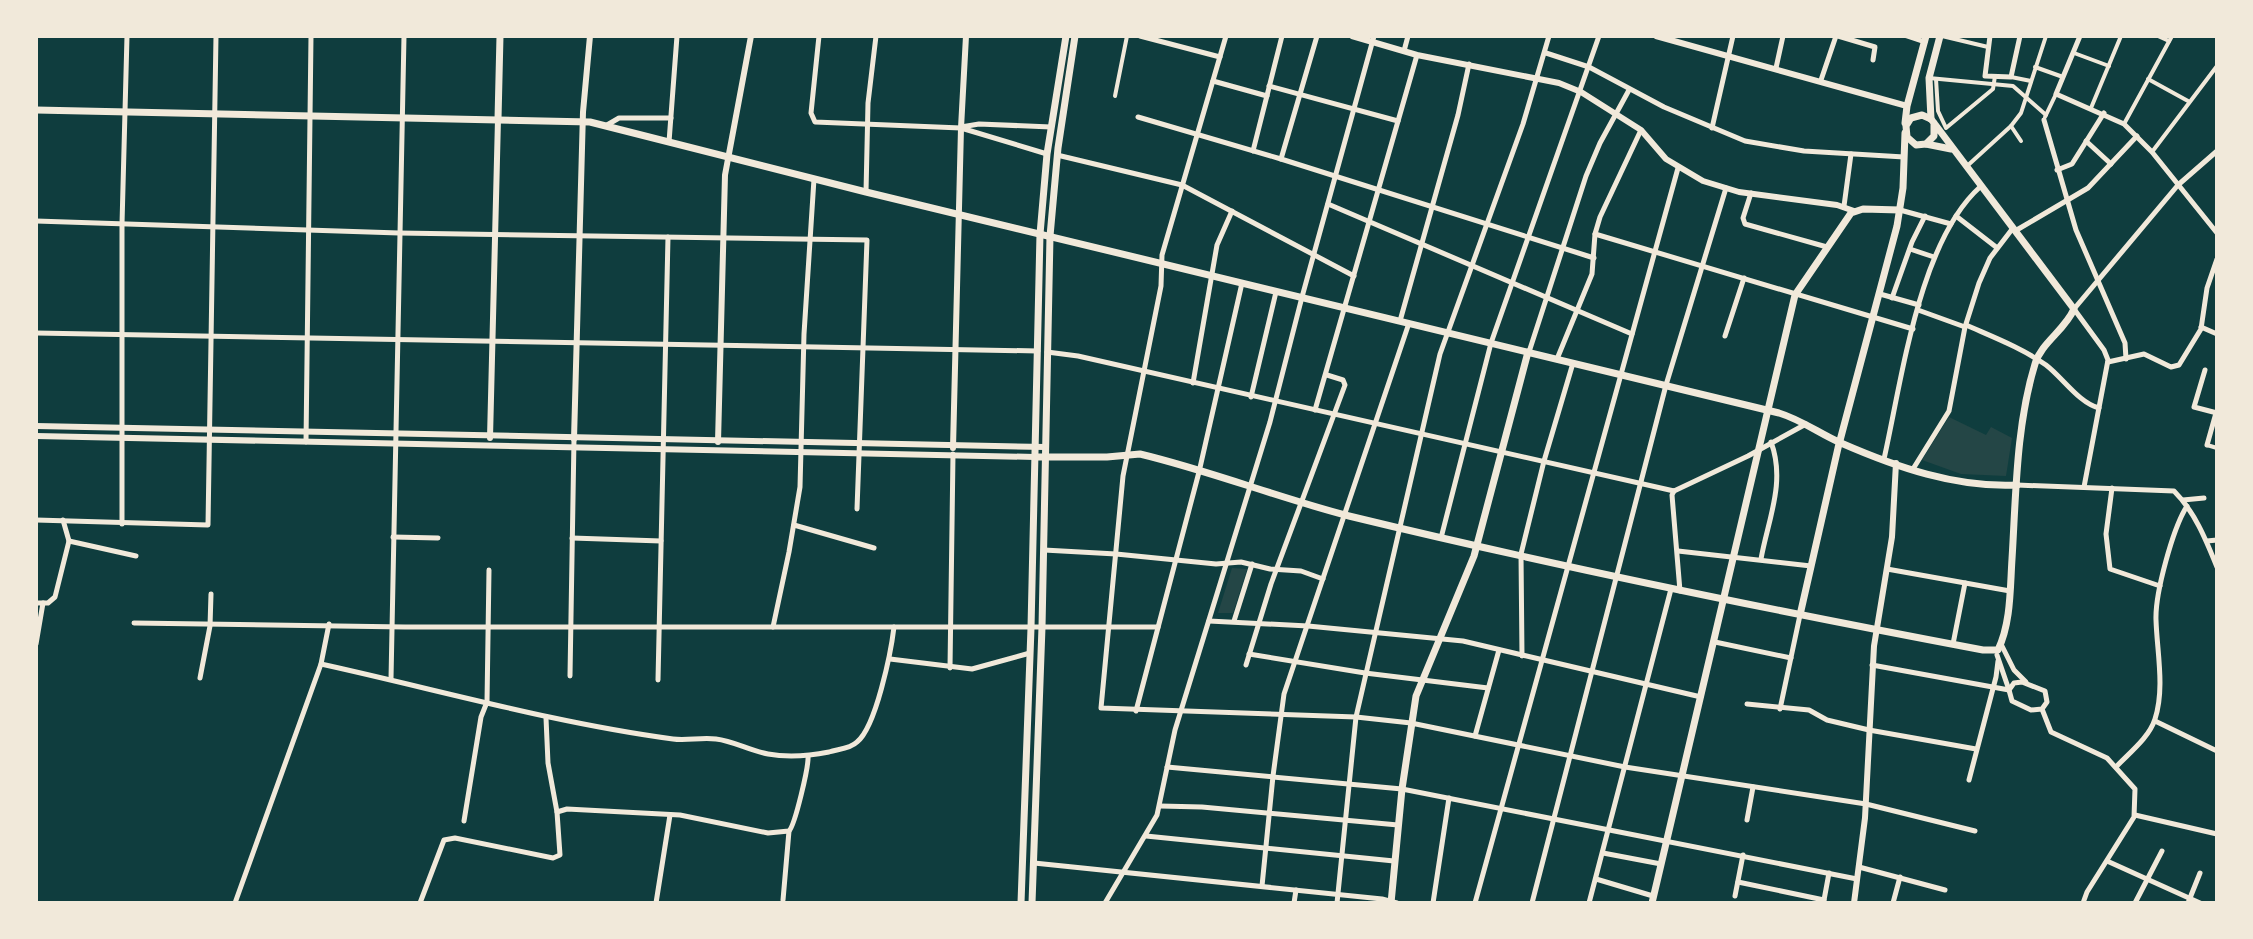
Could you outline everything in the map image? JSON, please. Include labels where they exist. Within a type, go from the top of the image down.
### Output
[{"type":"main road","points":[[498,119],[500,36]]},
{"type":"main road","points":[[1032,903],[1045,457],[1040,234],[1047,154],[1066,36]]},
{"type":"main road","points":[[1021,903],[1035,447],[1057,155],[1075,36]]},
{"type":"main road","points":[[1904,157],[1909,150],[1924,144],[1935,134],[1932,121],[1933,79],[1941,36]]},
{"type":"main road","points":[[1800,615],[1900,210],[1907,106],[1925,39]]},
{"type":"main road","points":[[36,110],[583,121],[607,125],[866,192],[1768,410],[1806,424],[1840,443],[1967,484],[2017,485]]},
{"type":"main road","points":[[1035,457],[1144,455],[1346,515],[1477,547],[1876,630],[1999,650],[2010,591],[2022,433],[2036,359],[2074,309],[1932,121],[1915,115],[1908,121],[1905,129],[1911,142],[1953,150]]},
{"type":"main road","points":[[1652,900],[1795,295],[1854,211],[1900,210]]},
{"type":"main road","points":[[1393,902],[1394,861],[1411,723],[1422,680],[1442,639],[1477,547],[1528,352]]},
{"type":"street","points":[[122,524],[122,224],[127,36]]},
{"type":"street","points":[[36,520],[208,525],[216,36]]},
{"type":"street","points":[[306,442],[311,36]]},
{"type":"street","points":[[391,679],[404,36]]},
{"type":"street","points":[[570,676],[579,235],[590,36]]},
{"type":"street","points":[[669,142],[677,36]]},
{"type":"street","points":[[718,446],[727,156],[751,36]]},
{"type":"street","points":[[819,36],[811,113],[812,119],[820,124],[1051,127]]},
{"type":"street","points":[[866,192],[866,126],[876,36]]},
{"type":"street","points":[[950,668],[958,214],[966,36]]},
{"type":"street","points":[[1115,96],[1127,36]]},
{"type":"street","points":[[1140,36],[1220,57]]},
{"type":"street","points":[[1226,36],[1161,263],[1161,286],[1123,476],[1101,708],[1356,717],[1411,723],[1625,767],[1866,804],[1975,831]]},
{"type":"street","points":[[1253,151],[1282,36]]},
{"type":"street","points":[[1281,159],[1317,36]]},
{"type":"street","points":[[1352,36],[1374,39],[1417,55],[1539,78],[1581,92],[1641,130],[1656,150],[1678,168],[1703,181],[1751,193],[1844,206],[1854,211]]},
{"type":"street","points":[[1404,51],[1408,36]]},
{"type":"street","points":[[1337,903],[1356,717],[1421,434],[1446,332],[1539,78],[1549,36]]},
{"type":"street","points":[[1441,538],[1491,343],[1599,36]]},
{"type":"street","points":[[1656,36],[1907,106]]},
{"type":"street","points":[[1712,128],[1733,36]]},
{"type":"street","points":[[1776,68],[1783,36]]},
{"type":"street","points":[[1821,80],[1837,36],[1875,47],[1873,60]]},
{"type":"street","points":[[1907,36],[1925,39]]},
{"type":"street","points":[[1941,36],[1988,47]]},
{"type":"street","points":[[1990,36],[1985,76],[2031,81]]},
{"type":"street","points":[[2011,77],[2020,36]]},
{"type":"street","points":[[1966,167],[2021,113],[2046,36]]},
{"type":"street","points":[[2045,117],[2080,36]]},
{"type":"street","points":[[2091,108],[2121,36]]},
{"type":"street","points":[[2124,124],[2170,39],[2158,36]]},
{"type":"street","points":[[1105,903],[1146,836],[1159,806],[1180,712],[1276,402],[1374,39]]},
{"type":"street","points":[[2073,52],[2109,66]]},
{"type":"street","points":[[1546,53],[1589,67],[1670,110],[1762,145],[1804,151],[1904,157]]},
{"type":"street","points":[[1315,410],[1417,55]]},
{"type":"street","points":[[1262,886],[1280,715],[1294,662],[1376,423],[1469,64]]},
{"type":"street","points":[[2152,152],[2217,66]]},
{"type":"street","points":[[2035,67],[2063,77]]},
{"type":"street","points":[[1995,76],[1994,84],[1993,89],[1946,128],[1938,111],[1933,79],[1994,84],[2013,86],[2027,96],[2045,117],[2065,202],[2125,343],[2126,359]]},
{"type":"street","points":[[2148,79],[2189,102]]},
{"type":"street","points":[[1213,81],[1267,96]]},
{"type":"street","points":[[1269,86],[1398,121]]},
{"type":"street","points":[[1528,352],[1586,176],[1629,90]]},
{"type":"street","points":[[2056,94],[2124,124],[2152,152],[2217,233]]},
{"type":"street","points":[[2057,170],[2072,164],[2104,113]]},
{"type":"street","points":[[1138,117],[1594,258]]},
{"type":"street","points":[[607,125],[619,118],[671,118]]},
{"type":"street","points":[[490,445],[498,119]]},
{"type":"street","points":[[2011,126],[2021,141]]},
{"type":"street","points":[[961,128],[1047,154]]},
{"type":"street","points":[[1557,359],[1592,274],[1595,234],[1613,185],[1641,130]]},
{"type":"street","points":[[1913,469],[1949,411],[1966,326],[1979,283],[1997,247],[2014,229],[2088,188],[2137,136]]},
{"type":"street","points":[[2086,141],[2111,164]]},
{"type":"street","points":[[2084,487],[2108,362],[2104,350],[2074,309],[2178,185],[2217,151]]},
{"type":"street","points":[[1844,206],[1851,154]]},
{"type":"street","points":[[1057,155],[1182,185],[1354,276]]},
{"type":"street","points":[[2210,157],[2217,166]]},
{"type":"street","points":[[1475,903],[1678,168]]},
{"type":"street","points":[[773,627],[794,525],[802,447],[804,347],[814,178]]},
{"type":"street","points":[[1884,459],[1918,308],[1934,257],[1963,203],[1980,187]]},
{"type":"street","points":[[1532,903],[1666,385],[1726,188]]},
{"type":"street","points":[[1751,193],[1743,218],[1745,224],[1827,247]]},
{"type":"street","points":[[1328,204],[1632,334]]},
{"type":"street","points":[[1900,210],[1951,224]]},
{"type":"street","points":[[1193,383],[1219,239],[1232,211]]},
{"type":"street","points":[[1892,298],[1925,216]]},
{"type":"street","points":[[1956,216],[1997,247]]},
{"type":"street","points":[[36,221],[399,233],[867,240],[857,509]]},
{"type":"street","points":[[1595,234],[1913,329]]},
{"type":"street","points":[[658,680],[668,237]]},
{"type":"street","points":[[1910,249],[1934,257]]},
{"type":"street","points":[[2108,362],[2147,354],[2171,367],[2177,366],[2201,327],[2207,288],[2217,259]]},
{"type":"street","points":[[1725,336],[1744,278]]},
{"type":"street","points":[[1136,711],[1199,472],[1242,283]]},
{"type":"street","points":[[1251,397],[1276,291]]},
{"type":"street","points":[[1880,294],[1966,326],[2036,359],[2088,404],[2107,410]]},
{"type":"street","points":[[2201,327],[2217,334]]},
{"type":"street","points":[[36,333],[1042,352],[1078,356],[1674,491],[1806,424]]},
{"type":"street","points":[[1522,656],[1521,554],[1573,363]]},
{"type":"street","points":[[2205,370],[2193,397],[2194,407],[2216,413],[2207,445],[2217,448]]},
{"type":"street","points":[[1246,665],[1345,384],[1327,375]]},
{"type":"street","points":[[36,426],[490,437],[574,443]]},
{"type":"street","points":[[36,436],[395,444],[802,447],[1035,457]]},
{"type":"street","points":[[1761,559],[1776,506],[1776,465],[1771,442]]},
{"type":"street","points":[[859,449],[953,445],[1045,447]]},
{"type":"street","points":[[1854,903],[1866,804],[1872,665],[1892,537],[1896,463]]},
{"type":"street","points":[[2017,485],[2174,488],[2207,541],[2217,567]]},
{"type":"street","points":[[2112,488],[2106,534],[2110,569],[2160,586]]},
{"type":"street","points":[[1589,903],[1646,684],[1676,590],[1678,551],[1674,491]]},
{"type":"street","points":[[2183,500],[2204,498]]},
{"type":"street","points":[[2116,767],[2143,740],[2155,721],[2160,676],[2156,616],[2160,586],[2179,522],[2187,506]]},
{"type":"street","points":[[36,644],[40,603],[52,601],[55,597],[69,541],[63,520]]},
{"type":"street","points":[[794,525],[874,548]]},
{"type":"street","points":[[393,537],[438,538]]},
{"type":"street","points":[[572,538],[661,541]]},
{"type":"street","points":[[2207,541],[2217,540]]},
{"type":"street","points":[[69,541],[136,556]]},
{"type":"street","points":[[1043,550],[1216,564],[1252,564],[1301,571],[1323,579]]},
{"type":"street","points":[[1678,551],[1811,566]]},
{"type":"street","points":[[1234,621],[1252,564]]},
{"type":"street","points":[[1887,569],[2010,591]]},
{"type":"street","points":[[464,821],[481,717],[487,702],[489,570]]},
{"type":"street","points":[[1953,644],[1965,583]]},
{"type":"street","points":[[200,678],[211,622],[211,594]]},
{"type":"street","points":[[1780,709],[1800,615]]},
{"type":"street","points":[[1209,621],[1259,622],[1442,639],[1701,697]]},
{"type":"street","points":[[134,623],[489,627],[1158,627]]},
{"type":"street","points":[[235,903],[321,664],[329,624]]},
{"type":"street","points":[[321,664],[546,718],[676,740],[714,739],[767,754],[808,756],[849,747],[859,741],[868,727],[890,659],[894,627]]},
{"type":"street","points":[[1715,642],[1791,658]]},
{"type":"street","points":[[1475,736],[1499,650]]},
{"type":"street","points":[[1999,650],[2026,683]]},
{"type":"street","points":[[1969,780],[1994,687],[1999,650]]},
{"type":"street","points":[[1999,650],[2010,698],[2016,704],[2035,711],[2042,709],[2047,702],[2045,691],[2026,683],[2014,683],[2009,690]]},
{"type":"street","points":[[890,659],[972,669],[1030,653]]},
{"type":"street","points":[[1249,654],[1365,673],[1488,688]]},
{"type":"street","points":[[1872,665],[2009,690]]},
{"type":"street","points":[[1747,704],[1809,710],[1827,720],[1869,730],[1976,749]]},
{"type":"street","points":[[2042,709],[2051,732],[2107,758],[2134,785],[2135,815],[2083,903]]},
{"type":"street","points":[[420,903],[444,840],[455,838],[558,858],[557,812],[548,763],[546,718]]},
{"type":"street","points":[[2155,721],[2217,751]]},
{"type":"street","points":[[783,900],[789,831],[795,822],[800,791],[809,767],[808,756]]},
{"type":"street","points":[[1167,767],[1402,789],[1857,879]]},
{"type":"street","points":[[1747,820],[1753,787]]},
{"type":"street","points":[[1433,903],[1449,798]]},
{"type":"street","points":[[1159,806],[1398,825]]},
{"type":"street","points":[[557,812],[567,809],[670,815],[717,821],[768,833],[789,831]]},
{"type":"street","points":[[656,903],[670,815]]},
{"type":"street","points":[[2135,815],[2217,834]]},
{"type":"street","points":[[1146,836],[1394,861]]},
{"type":"street","points":[[2135,903],[2162,851]]},
{"type":"street","points":[[1602,853],[1661,864]]},
{"type":"street","points":[[1735,896],[1743,855]]},
{"type":"street","points":[[2107,861],[2189,901],[2200,903]]},
{"type":"street","points":[[1034,863],[1393,902]]},
{"type":"street","points":[[1859,867],[1945,890]]},
{"type":"street","points":[[1738,882],[1823,902],[1829,873]]},
{"type":"street","points":[[2189,901],[2200,873]]},
{"type":"street","points":[[1893,903],[1900,877]]},
{"type":"street","points":[[1596,879],[1652,900]]},
{"type":"street","points":[[1294,903],[1296,890]]},
{"type":"shaded area","points":[[1949,417],[1986,435],[1991,427],[2012,438],[2006,476],[1961,474],[1922,460]]},
{"type":"shaded area","points":[[1232,568],[1247,569],[1233,613],[1218,613]]}]
